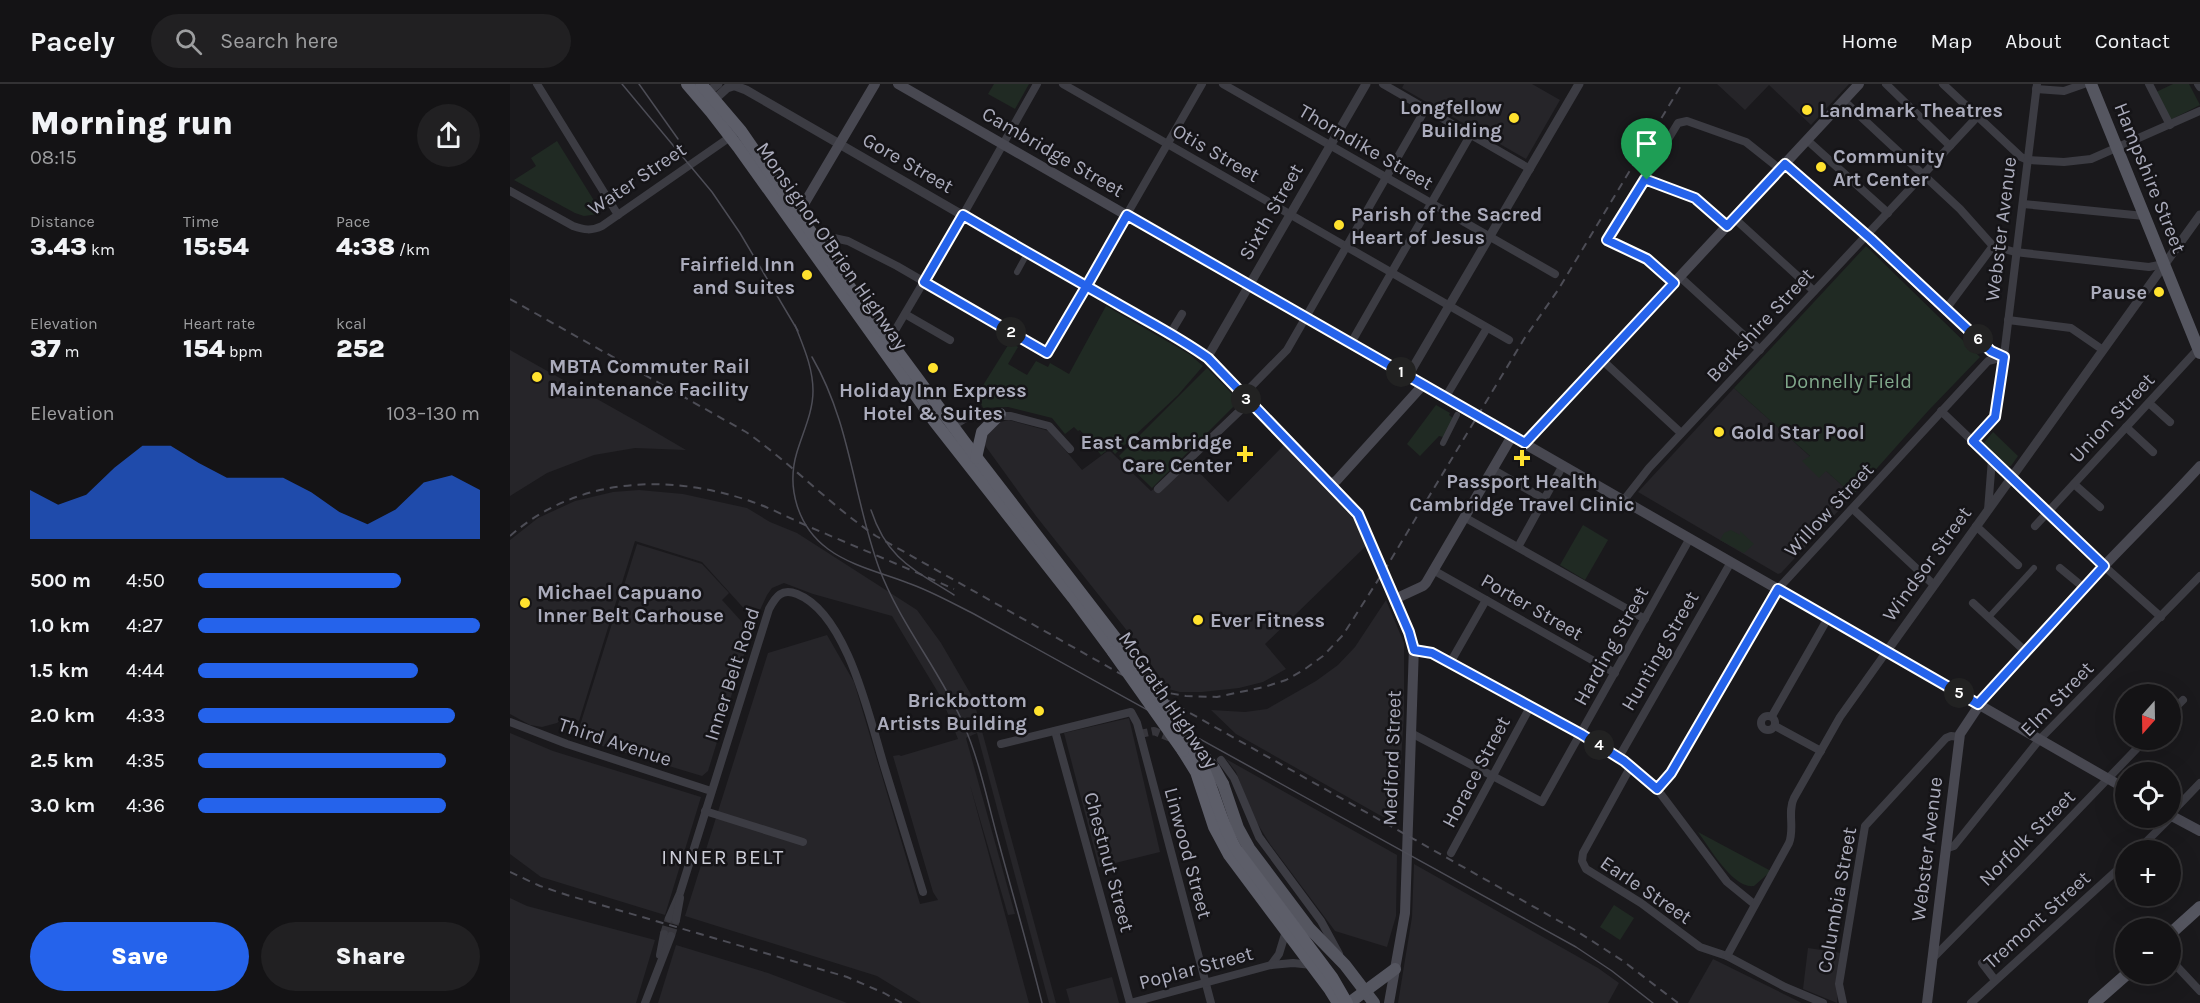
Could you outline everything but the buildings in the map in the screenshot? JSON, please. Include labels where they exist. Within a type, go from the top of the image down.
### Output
[{"type":"highway","name":"Monsignor O'Brien Highway","points":[[687,84],[795,218],[948,429]]},
{"type":"highway","name":"Monsignor O'Brien Highway","points":[[710,90],[747,139],[795,218],[815,239],[890,339],[948,429]]},
{"type":"highway","points":[[976,458],[982,432],[1000,414]]},
{"type":"highway","name":"McGrath Highway","points":[[948,429],[976,458],[1118,651],[1196,772],[1212,820],[1226,850],[1338,1003]]},
{"type":"highway","name":"McGrath Highway","points":[[948,429],[1076,603],[1175,721],[1204,768],[1223,822],[1236,849],[1332,976],[1348,1003]]},
{"type":"main road","points":[[795,218],[875,84]]},
{"type":"main road","name":"Cambridge Street","points":[[898,84],[2115,783]]},
{"type":"main road","points":[[1525,443],[1859,84]]},
{"type":"main road","name":"Hampshire Street","points":[[2091,84],[2200,350]]},
{"type":"main road","points":[[1330,484],[1337,480],[1423,385]]},
{"type":"main road","points":[[1395,599],[1423,586],[1512,436]]},
{"type":"main road","points":[[1978,704],[2083,588],[2200,466]]},
{"type":"main road","name":"Gore Street","points":[[1330,484],[1358,514],[1363,524]]},
{"type":"main road","name":"Medford Street","points":[[1363,524],[1409,632],[1414,650],[1405,913],[1389,1003]]},
{"type":"main road","name":"Webster Avenue","points":[[1927,1003],[1959,737],[1978,704]]},
{"type":"main road","name":"McGrath Highway","points":[[1175,721],[1214,768],[1223,784],[1238,828],[1249,848],[1310,929],[1346,966],[1374,1003]]},
{"type":"main road","points":[[2181,821],[2200,831]]},
{"type":"main road","points":[[2181,924],[2200,907]]},
{"type":"main road","points":[[1348,1003],[1395,969]]},
{"type":"main road","points":[[2094,1003],[2116,984]]},
{"type":"street","points":[[537,84],[618,215]]},
{"type":"street","points":[[890,339],[1004,145],[1037,84]]},
{"type":"street","name":"Otis Street","points":[[1064,84],[1509,340]]},
{"type":"street","points":[[815,239],[829,237],[845,240],[924,282],[1047,353],[1202,84]]},
{"type":"street","name":"Thorndike Street","points":[[1223,84],[1555,274]]},
{"type":"street","name":"Sixth Street","points":[[1208,358],[1366,84]]},
{"type":"street","points":[[1383,84],[1530,169]]},
{"type":"street","points":[[1408,376],[1579,84]]},
{"type":"street","points":[[1886,84],[1950,146]]},
{"type":"street","points":[[1943,84],[2021,157],[2028,160],[2064,162],[2091,159],[2200,111]]},
{"type":"street","points":[[2037,86],[2064,91],[2084,84]]},
{"type":"street","points":[[2149,84],[2169,125]]},
{"type":"street","name":"Gore Street","points":[[710,90],[733,85],[748,87],[840,144],[1208,358],[1330,484]]},
{"type":"street","name":"Webster Avenue","points":[[1973,441],[1995,417],[2037,86]]},
{"type":"street","points":[[1844,101],[1960,209],[1993,246],[2016,252],[2150,267],[2164,264]]},
{"type":"street","points":[[1158,489],[1246,399],[1287,350],[1426,108]]},
{"type":"street","name":"Berkshire Street","points":[[1624,500],[1649,468],[1977,117]]},
{"type":"street","points":[[1760,350],[1677,280],[1647,259],[1607,240],[1675,126],[1684,120],[1746,142],[1783,166],[1867,236],[1991,351],[2004,357]]},
{"type":"street","points":[[1351,343],[1471,135]]},
{"type":"street","points":[[730,136],[747,139]]},
{"type":"street","name":"Water Street","points":[[510,191],[568,224],[585,230],[598,228],[730,136]]},
{"type":"street","points":[[1807,140],[1888,213]]},
{"type":"street","points":[[1645,179],[1695,198],[1731,222],[1814,291]]},
{"type":"street","points":[[2023,204],[2144,216]]},
{"type":"street","name":"Windsor Street","points":[[1726,956],[1790,840],[1792,802],[1847,707],[2200,215]]},
{"type":"street","points":[[1946,309],[1993,246]]},
{"type":"street","points":[[1017,272],[1028,252]]},
{"type":"street","points":[[905,314],[950,340]]},
{"type":"street","points":[[1170,334],[1182,314]]},
{"type":"street","points":[[2008,320],[2071,328],[2103,350]]},
{"type":"street","points":[[1445,398],[1487,328]]},
{"type":"street","name":"Union Street","points":[[2035,526],[2200,350]]},
{"type":"street","name":"Willow Street","points":[[1657,789],[1670,776],[1778,589],[1988,361],[2004,357]]},
{"type":"street","points":[[1602,360],[1681,434]]},
{"type":"street","points":[[2149,403],[2170,422]]},
{"type":"street","points":[[1941,411],[2161,617]]},
{"type":"street","points":[[948,429],[970,417],[1000,414],[1015,416],[1049,426],[1070,449]]},
{"type":"street","points":[[1443,443],[1457,415]]},
{"type":"street","points":[[2126,428],[2153,452]]},
{"type":"street","points":[[1988,510],[1992,459]]},
{"type":"street","points":[[1518,547],[1563,465]]},
{"type":"street","points":[[1492,470],[1544,499]]},
{"type":"street","points":[[2074,484],[2100,507]]},
{"type":"street","points":[[1853,509],[1934,585]]},
{"type":"street","points":[[1464,517],[1645,619]]},
{"type":"street","points":[[1976,526],[2018,565]]},
{"type":"street","name":"Harding Street","points":[[1493,776],[1542,802],[1690,538]]},
{"type":"street","name":"Hunting Street","points":[[1619,757],[1731,562]]},
{"type":"street","points":[[1989,617],[2034,568]]},
{"type":"street","points":[[2061,568],[2083,588]]},
{"type":"street","name":"Porter Street","points":[[1433,570],[1614,673]]},
{"type":"street","name":"Elm Street","points":[[1945,849],[1954,846],[2040,739],[2200,576]]},
{"type":"street","name":"Inner Belt Road","points":[[672,919],[772,603],[775,597],[782,592],[791,592],[812,601],[828,620],[850,660],[923,892]]},
{"type":"street","points":[[1450,663],[1486,600]]},
{"type":"street","points":[[1973,603],[2026,652]]},
{"type":"street","points":[[1772,716],[1828,618]]},
{"type":"street","points":[[1414,650],[1428,651],[1619,757],[1657,789],[1718,872],[1732,887],[1754,904]]},
{"type":"street","name":"Horace Street","points":[[1451,853],[1530,707]]},
{"type":"street","name":"Linwood Street","points":[[1055,730],[1131,712],[1137,723],[1211,1003]]},
{"type":"street","points":[[1772,716],[1764,717],[1761,725],[1768,730],[1775,726]]},
{"type":"street","points":[[1772,716],[1776,721],[1775,726]]},
{"type":"street","name":"Third Avenue","points":[[510,722],[553,740],[711,791]]},
{"type":"street","points":[[1775,726],[1821,751]]},
{"type":"street","points":[[1001,744],[1055,730]]},
{"type":"street","name":"Chestnut Street","points":[[1055,730],[1130,1003]]},
{"type":"street","points":[[1411,733],[1493,776]]},
{"type":"street","name":"Columbia Street","points":[[1843,1003],[1839,984],[1865,826],[1891,795],[1946,738],[1959,737]]},
{"type":"street","name":"Norfolk Street","points":[[1932,959],[2136,750]]},
{"type":"street","points":[[1221,760],[1234,778],[1259,837],[1321,921],[1346,966]]},
{"type":"street","name":"Earle Street","points":[[1631,766],[1583,853],[1583,866],[1589,872],[1641,903],[1700,947],[1726,956]]},
{"type":"street","points":[[2181,805],[2200,783]]},
{"type":"street","points":[[705,811],[803,842]]},
{"type":"street","points":[[2148,840],[2159,828]]},
{"type":"street","name":"Tremont Street","points":[[1971,1003],[2115,872]]},
{"type":"street","name":"Poplar Street","points":[[1271,965],[1279,954],[1286,931]]},
{"type":"street","points":[[645,1003],[668,935]]},
{"type":"street","points":[[1726,956],[1785,987],[1823,1003]]},
{"type":"street","name":"Poplar Street","points":[[1130,1003],[1271,965],[1293,963],[1312,965]]},
{"type":"street","points":[[1982,963],[1995,980]]},
{"type":"street","points":[[2181,971],[2200,991]]},
{"type":"shaded area","points":[[1404,84],[1532,84],[1560,100],[1526,159],[1402,88]]},
{"type":"shaded area","points":[[1717,84],[1849,84],[1811,125],[1769,85],[1745,110]]},
{"type":"shaded area","points":[[510,350],[686,450],[635,448],[594,455],[547,473],[510,496]]},
{"type":"shaded area","points":[[1734,388],[1853,495],[1778,574],[1638,492]]},
{"type":"shaded area","points":[[1009,420],[1049,431],[1082,470],[1109,450],[1151,491],[1191,464],[1228,502],[1285,444],[1353,515],[1367,545],[1265,644],[1286,669],[1263,682],[1239,688],[1202,692],[1180,692],[1168,689],[1132,637],[1036,516],[976,433],[996,423]]},
{"type":"shaded area","points":[[639,490],[683,494],[747,508],[770,522],[797,533],[917,610],[941,643],[973,698],[1056,1003],[1049,1003],[977,733],[966,738],[1015,914],[1008,915],[970,785],[1029,1003],[921,1003],[877,976],[685,916],[768,653],[827,635],[854,682],[920,904],[938,900],[933,892],[893,756],[901,756],[958,739],[942,699],[892,616],[813,594],[784,583],[772,588],[767,595],[757,623],[702,562],[635,541],[579,721],[565,716],[557,723],[542,727],[530,725],[510,714],[510,540],[538,518],[575,501],[613,492]]},
{"type":"shaded area","points":[[637,544],[702,564],[729,593],[722,600],[751,632],[708,771],[702,776],[576,738]]},
{"type":"shaded area","points":[[1386,600],[1404,643],[1404,715],[1397,821],[1387,816],[1383,817],[1236,734],[1211,710],[1245,712],[1267,709],[1316,681],[1338,665],[1355,647]]},
{"type":"shaded area","points":[[1129,718],[1160,852],[1099,867],[1064,733]]},
{"type":"shaded area","points":[[510,733],[553,751],[701,797],[665,915],[541,877],[510,854]]},
{"type":"shaded area","points":[[1226,759],[1397,855],[1396,916],[1387,947],[1335,931],[1270,844],[1254,818],[1236,772]]},
{"type":"shaded area","points":[[1414,864],[1598,968],[1619,983],[1608,1003],[1398,1003],[1412,917]]},
{"type":"shaded area","points":[[510,898],[527,906],[655,940],[636,1003],[510,1003]]},
{"type":"shaded area","points":[[676,945],[768,973],[847,1003],[658,1003]]},
{"type":"shaded area","points":[[1808,948],[1841,953],[1837,1003],[1803,989]]},
{"type":"shaded area","points":[[1713,959],[1800,1002],[1801,1003],[1688,1003]]},
{"type":"shaded area","points":[[1112,977],[1119,1003],[1070,1003],[1066,989]]},
{"type":"green space","points":[[994,84],[1029,84],[1015,109],[988,94]]},
{"type":"green space","points":[[2173,84],[2189,84],[2200,105],[2168,121],[2154,93]]},
{"type":"green space","points":[[557,141],[598,207],[599,214],[584,216],[575,213],[514,180],[536,166],[531,158]]},
{"type":"green space","name":"Donnelly Field","points":[[1866,246],[1980,357],[1853,495],[1826,471],[1819,478],[1802,461],[1810,456],[1734,388]]},
{"type":"green space","points":[[1106,306],[1189,354],[1203,366],[1178,395],[1115,454],[1110,448],[1101,455],[1080,430],[1074,427],[1065,434],[1052,418],[1008,407],[983,408],[977,395],[1010,342],[1018,347],[1008,364],[1027,375],[1036,361],[1048,367],[1050,363],[1069,374]]},
{"type":"green space","points":[[1207,368],[1239,401],[1152,488],[1119,456]]},
{"type":"green space","points":[[1436,405],[1450,413],[1449,415],[1454,419],[1443,437],[1439,436],[1420,456],[1407,444]]},
{"type":"green space","points":[[1993,432],[2018,456],[2011,466],[2008,466],[1983,444]]},
{"type":"green space","points":[[1583,525],[1608,540],[1585,580],[1560,565]]},
{"type":"green space","points":[[1731,530],[1740,535],[1740,531],[1754,544],[1744,553],[1720,540],[1724,533]]},
{"type":"green space","points":[[1698,832],[1771,871],[1754,886],[1738,881],[1723,866]]},
{"type":"green space","points":[[1614,905],[1634,918],[1620,940],[1600,927]]},
{"type":"tunnel","points":[[1140,734],[1154,731],[1173,739]]},
{"type":"tunnel","points":[[664,934],[669,918]]},
{"type":"tunnel","points":[[671,936],[676,920]]},
{"type":"tram line","points":[[622,84],[712,192],[740,233],[798,331]]},
{"type":"tram line","points":[[639,84],[678,139]]},
{"type":"tram line","points":[[795,325],[809,365],[813,382],[813,399],[794,466],[794,493],[797,506],[809,530],[828,549],[857,565],[925,590],[974,614],[1576,947],[1653,1003]]},
{"type":"tram line","points":[[812,357],[835,408],[879,568],[908,627],[953,703],[974,751],[1042,1003]]},
{"type":"tram line","points":[[871,510],[877,527],[893,552],[914,570],[954,595]]},
{"type":"railway","points":[[1157,691],[1186,696],[1217,697],[1264,687],[1286,680],[1305,669],[1323,656],[1343,635],[1524,339],[1558,290],[1682,84]]},
{"type":"railway","points":[[510,299],[746,432],[876,536],[1575,930],[1623,961],[1678,1003]]},
{"type":"railway","points":[[510,536],[536,516],[564,502],[594,492],[624,486],[656,484],[687,486],[719,492],[758,504],[954,589]]},
{"type":"railway","points":[[510,872],[567,895],[847,977],[902,1003]]},
{"type":"place","name":"Landmark Theatres","points":[[1807,110]]},
{"type":"place","name":"Longfellow Building","points":[[1514,118]]},
{"type":"place","name":"Community Art Center","points":[[1821,167]]},
{"type":"place","name":"Parish of the Sacred Heart of Jesus","points":[[1339,225]]},
{"type":"place","name":"Fairfield Inn and Suites","points":[[807,275]]},
{"type":"place","name":"Pause","points":[[2159,292]]},
{"type":"place","name":"Holiday Inn Express Hotel & Suites","points":[[933,368]]},
{"type":"place","name":"MBTA Commuter Rail Maintenance Facility","points":[[537,377]]},
{"type":"place","name":"Gold Star Pool","points":[[1719,432]]},
{"type":"place","name":"East Cambridge Care Center","points":[[1245,454]]},
{"type":"place","name":"Passport Health Cambridge Travel Clinic","points":[[1522,458]]},
{"type":"place","name":"Michael Capuano Inner Belt Carhouse","points":[[525,603]]},
{"type":"place","name":"Ever Fitness","points":[[1198,620]]},
{"type":"place","name":"Brickbottom Artists Building","points":[[1039,711]]},
{"type":"district","name":"INNER BELT","points":[[723,857]]},
{"type":"route","points":[[1647,180],[1645,179],[1607,240],[1647,259],[1674,283],[1525,443],[1127,215],[1090,280],[1086,286],[1047,353],[924,282],[963,215],[1086,286],[1170,334],[1208,358],[1358,514],[1409,632],[1414,650],[1432,653],[1581,734],[1624,761],[1657,789],[1671,773],[1756,623],[1778,589],[1978,704],[2104,566],[1973,441],[1995,417],[2004,357],[1991,351],[1871,239],[1785,164],[1727,226],[1695,198],[1647,180]]}]
